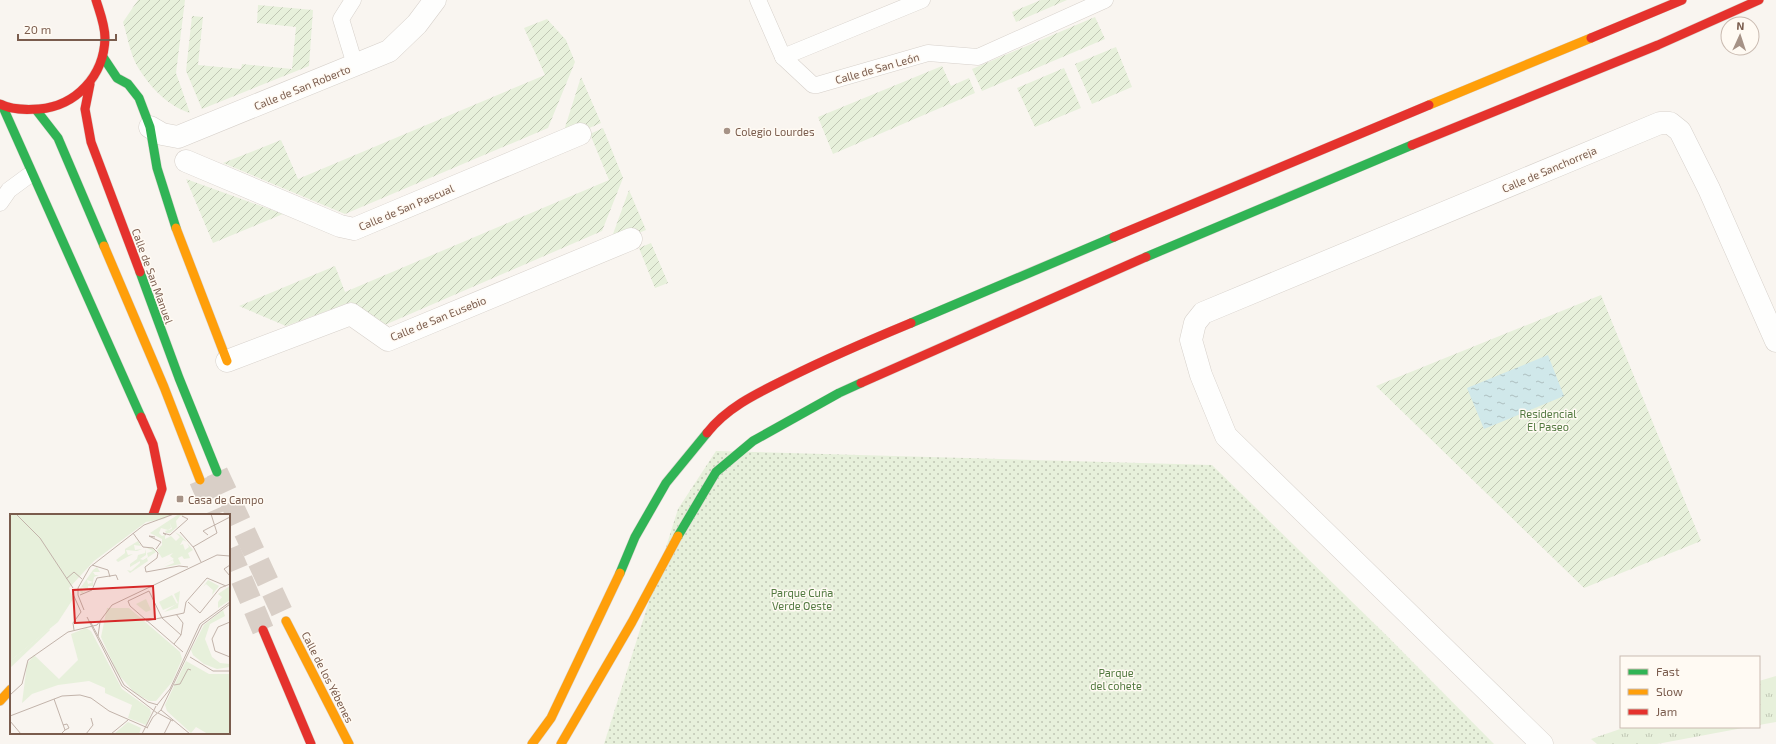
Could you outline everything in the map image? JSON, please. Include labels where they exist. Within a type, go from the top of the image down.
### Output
[{"type":"main road","points":[[532,744],[551,718],[608,600],[635,537],[666,483],[714,424],[746,399],[832,356],[1231,187],[1682,0]]},
{"type":"main road","points":[[561,744],[622,640],[693,508],[716,472],[753,441],[839,393],[1179,243],[1483,115],[1658,45],[1759,0]]},
{"type":"main road","points":[[1,105],[16,109],[37,110],[65,103],[90,84],[103,57],[106,34],[100,4]]},
{"type":"main road","points":[[103,57],[117,78],[128,84],[139,98],[150,127],[157,168],[184,252],[227,361]]},
{"type":"main road","name":"Calle de San Manuel","points":[[90,84],[85,109],[91,142],[179,378],[217,472]]},
{"type":"main road","points":[[1,105],[153,444],[162,489],[153,514]]},
{"type":"main road","points":[[37,110],[58,138],[164,387],[200,480]]},
{"type":"main road","points":[[0,119],[28,176],[126,392],[152,467],[154,495],[144,514]]},
{"type":"main road","name":"Calle de los Yébenes","points":[[286,621],[349,744]]},
{"type":"main road","points":[[263,630],[306,740]]},
{"type":"main road","points":[[6,704],[10,692]]},
{"type":"street","name":"Calle de San Roberto","points":[[150,127],[162,134],[178,137],[389,51],[417,24],[435,0]]},
{"type":"street","name":"Calle de Sanchorreja","points":[[1542,744],[1226,436],[1201,375],[1191,340],[1195,323],[1203,313],[1660,123],[1670,123],[1680,131],[1709,189],[1776,342]]},
{"type":"street","name":"Calle de San Pascual","points":[[186,161],[340,226],[354,229],[580,134]]},
{"type":"street","name":"Calle de San Eusebio","points":[[227,361],[351,314],[388,340],[631,240]]},
{"type":"lane","points":[[353,0],[341,19],[355,65]]},
{"type":"lane","name":"Calle de San León","points":[[758,0],[783,57],[813,85],[928,53],[978,57],[1105,0]]},
{"type":"lane","points":[[783,57],[922,0]]},
{"type":"lane","points":[[0,203],[9,190],[28,176]]},
{"type":"green space","points":[[138,0],[185,0],[176,73],[190,113],[182,110],[159,94],[146,80],[136,64],[130,49],[123,22]]},
{"type":"green space","points":[[1041,0],[1067,0],[1016,22],[1012,12]]},
{"type":"green space","points":[[258,5],[313,10],[309,66],[202,109],[186,71],[192,16],[203,17],[198,65],[241,69],[242,64],[292,69],[296,27],[257,23]]},
{"type":"green space","points":[[1095,17],[1105,39],[982,91],[972,69]]},
{"type":"green space","points":[[547,19],[566,40],[575,62],[548,128],[345,214],[223,163],[281,140],[298,179],[545,75],[524,28]]},
{"type":"green space","points":[[1116,47],[1132,87],[1092,104],[1075,64]]},
{"type":"green space","points":[[942,66],[951,86],[969,78],[975,93],[833,154],[818,117]]},
{"type":"green space","points":[[1064,68],[1081,108],[1035,127],[1017,88]]},
{"type":"green space","points":[[581,77],[601,123],[561,140]]},
{"type":"green space","points":[[603,128],[623,178],[602,231],[380,327],[351,302],[286,326],[239,306],[335,266],[345,292],[609,180],[590,134]]},
{"type":"green space","points":[[186,179],[283,214],[213,243]]},
{"type":"green space","points":[[629,190],[646,230],[609,245]]},
{"type":"green space","points":[[651,243],[668,283],[655,288],[639,248]]},
{"type":"green space","name":"Residencial El Paseo","points":[[1601,295],[1701,541],[1584,588],[1376,386]]},
{"type":"green space","name":"Parque Cuña Verde Oeste","points":[[716,451],[1212,465],[1387,636],[1494,744],[604,744],[678,509]]},
{"type":"green space","points":[[1776,676],[1776,722],[1760,725],[1760,681]]},
{"type":"green space","points":[[1623,728],[1743,728],[1657,744],[1597,744],[1591,739]]},
{"type":"water","points":[[1548,355],[1564,396],[1484,429],[1467,388]]},
{"type":"tunnel","points":[[217,472],[286,621]]},
{"type":"tunnel","points":[[200,480],[215,514]]},
{"type":"tunnel","points":[[230,551],[263,630]]},
{"type":"traffic: fast","points":[[103,57],[117,78],[128,84],[139,98],[150,127],[157,168],[176,228]]},
{"type":"traffic: fast","points":[[2,105],[141,417]]},
{"type":"traffic: fast","points":[[37,111],[58,138],[104,246]]},
{"type":"traffic: fast","points":[[1146,257],[1412,145]]},
{"type":"traffic: fast","points":[[911,323],[1114,237]]},
{"type":"traffic: fast","points":[[140,272],[179,378],[217,472]]},
{"type":"traffic: fast","points":[[678,536],[716,472],[753,441],[839,393],[861,383]]},
{"type":"traffic: fast","points":[[620,573],[635,537],[666,483],[707,433]]},
{"type":"traffic: slow","points":[[1429,105],[1591,38]]},
{"type":"traffic: slow","points":[[176,228],[227,361]]},
{"type":"traffic: slow","points":[[104,246],[164,387],[200,480]]},
{"type":"traffic: slow","points":[[561,744],[632,622],[678,536]]},
{"type":"traffic: slow","points":[[532,744],[551,718],[620,573]]},
{"type":"traffic: slow","points":[[286,621],[349,744]]},
{"type":"traffic: slow","points":[[0,701],[10,690]]},
{"type":"traffic: jam","points":[[0,104],[24,109],[52,107],[65,102],[86,87],[99,65],[105,38],[102,19],[96,0]]},
{"type":"traffic: jam","points":[[1591,38],[1682,0]]},
{"type":"traffic: jam","points":[[1412,145],[1658,45],[1759,0]]},
{"type":"traffic: jam","points":[[90,84],[85,109],[91,142],[140,272]]},
{"type":"traffic: jam","points":[[1114,237],[1429,105]]},
{"type":"traffic: jam","points":[[861,383],[1146,257]]},
{"type":"traffic: jam","points":[[707,433],[715,423],[735,407],[756,394],[865,342],[911,323]]},
{"type":"traffic: jam","points":[[141,417],[153,444],[162,489],[153,514]]},
{"type":"traffic: jam","points":[[263,630],[311,744]]},
{"type":"place","name":"Colegio Lourdes","points":[[727,131]]},
{"type":"place","name":"Casa de Campo","points":[[180,499]]},
{"type":"park label","name":"Parque del cohete","points":[[1116,678]]}]
